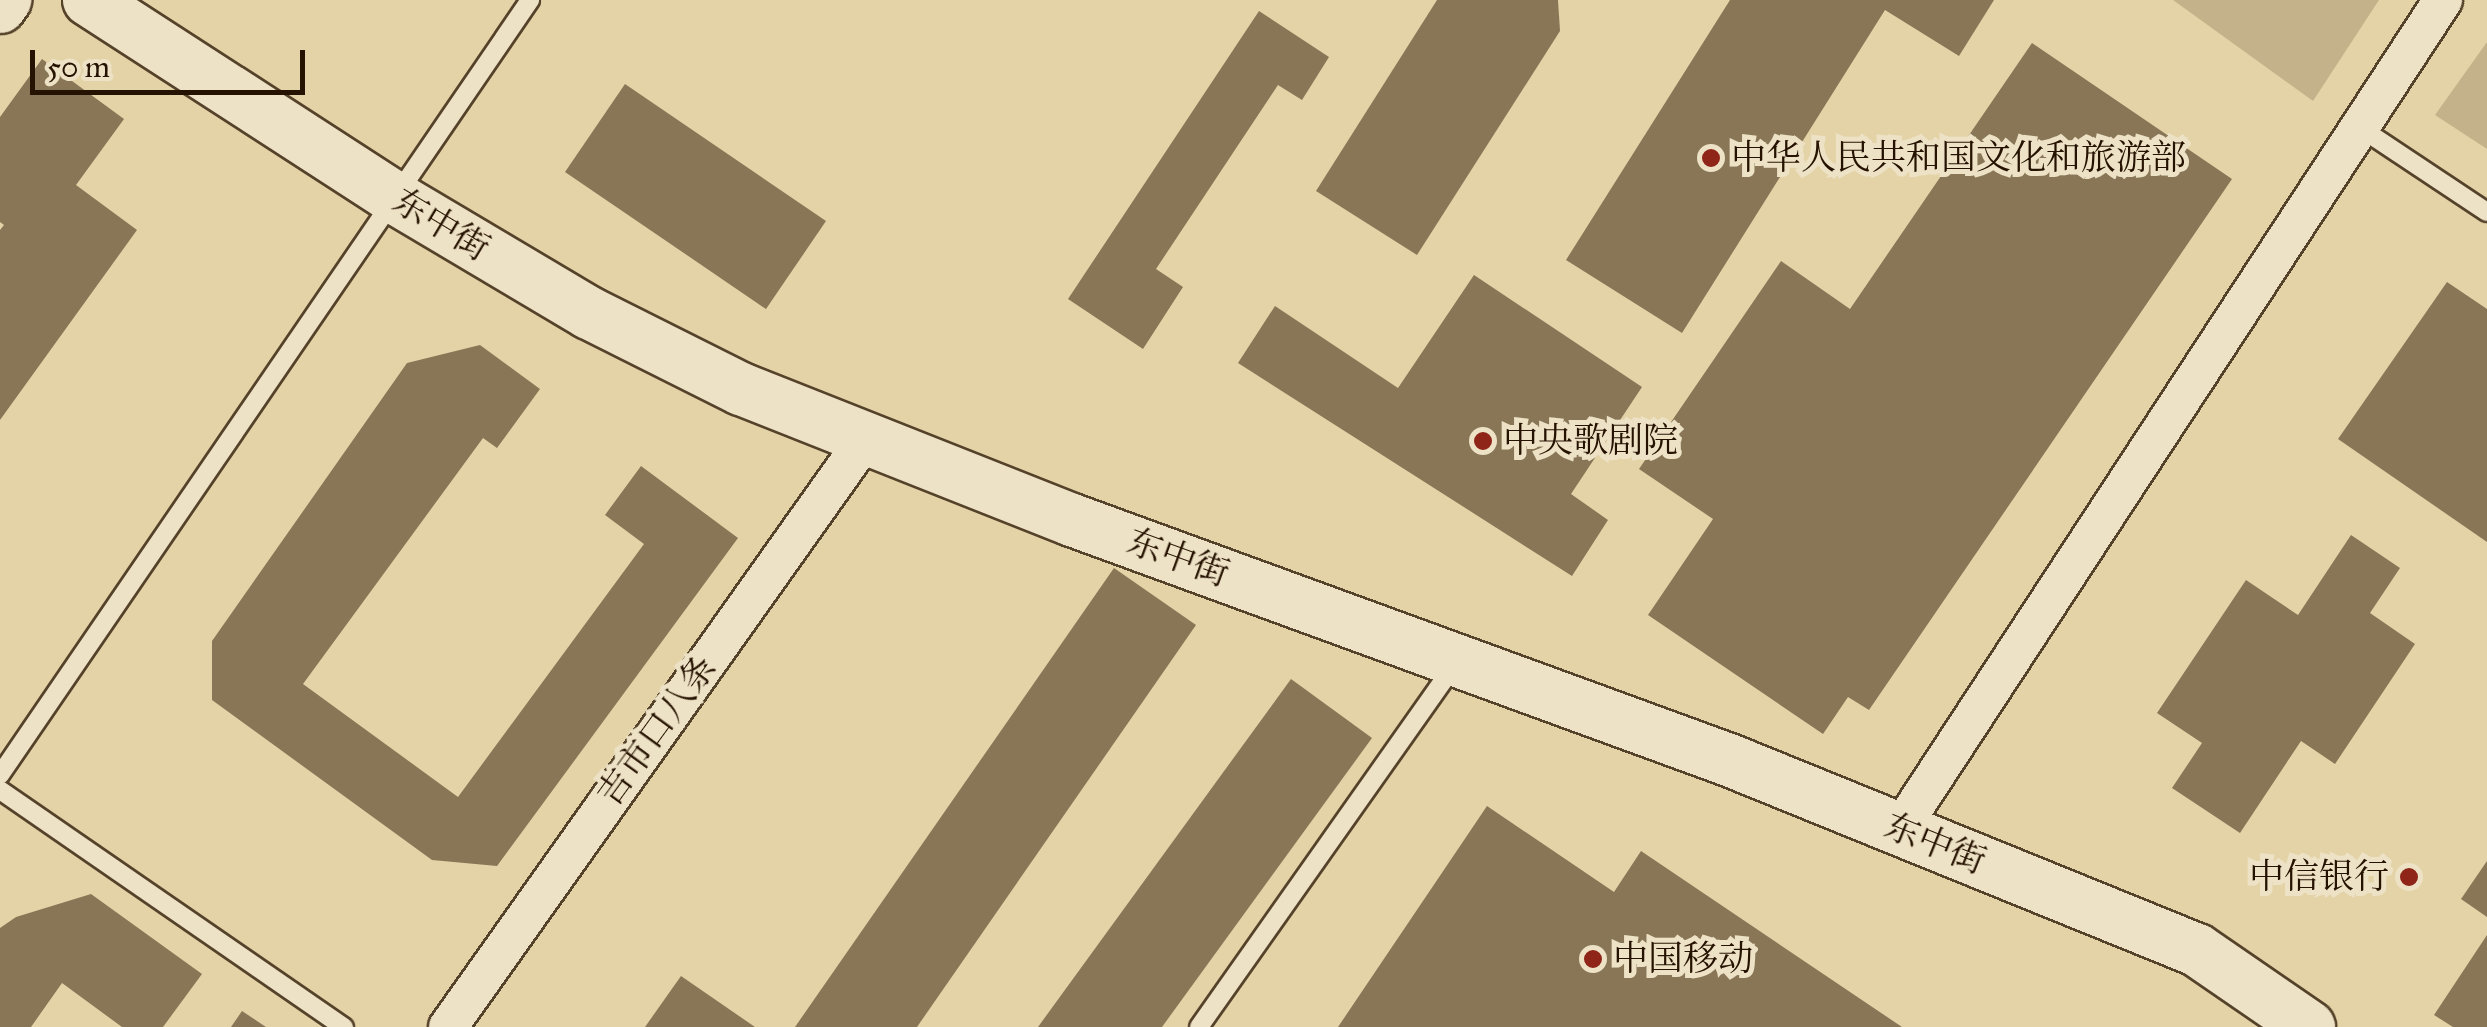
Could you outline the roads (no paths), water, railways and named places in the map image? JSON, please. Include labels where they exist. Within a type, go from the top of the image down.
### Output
[{"type":"street","points":[[0,7],[5,0]]},
{"type":"street","name":"东中街","points":[[90,0],[397,200],[589,313],[741,389],[1072,520],[1460,658],[2197,950],[2309,1027]]},
{"type":"street","points":[[1900,830],[2362,130],[2443,0]]},
{"type":"street","name":"吉市口八条","points":[[448,1027],[867,437]]},
{"type":"lane","points":[[0,774],[397,200],[530,0]]},
{"type":"lane","points":[[2362,130],[2487,212]]},
{"type":"lane","points":[[1199,1027],[1460,658]]},
{"type":"lane","points":[[0,790],[344,1027]]},
{"type":"place","name":"中华人民共和国文化和旅游部","points":[[1711,158]]},
{"type":"place","name":"中央歌剧院","points":[[1483,441]]},
{"type":"place","name":"中信银行","points":[[2409,877]]},
{"type":"place","name":"中国移动","points":[[1593,959]]}]
